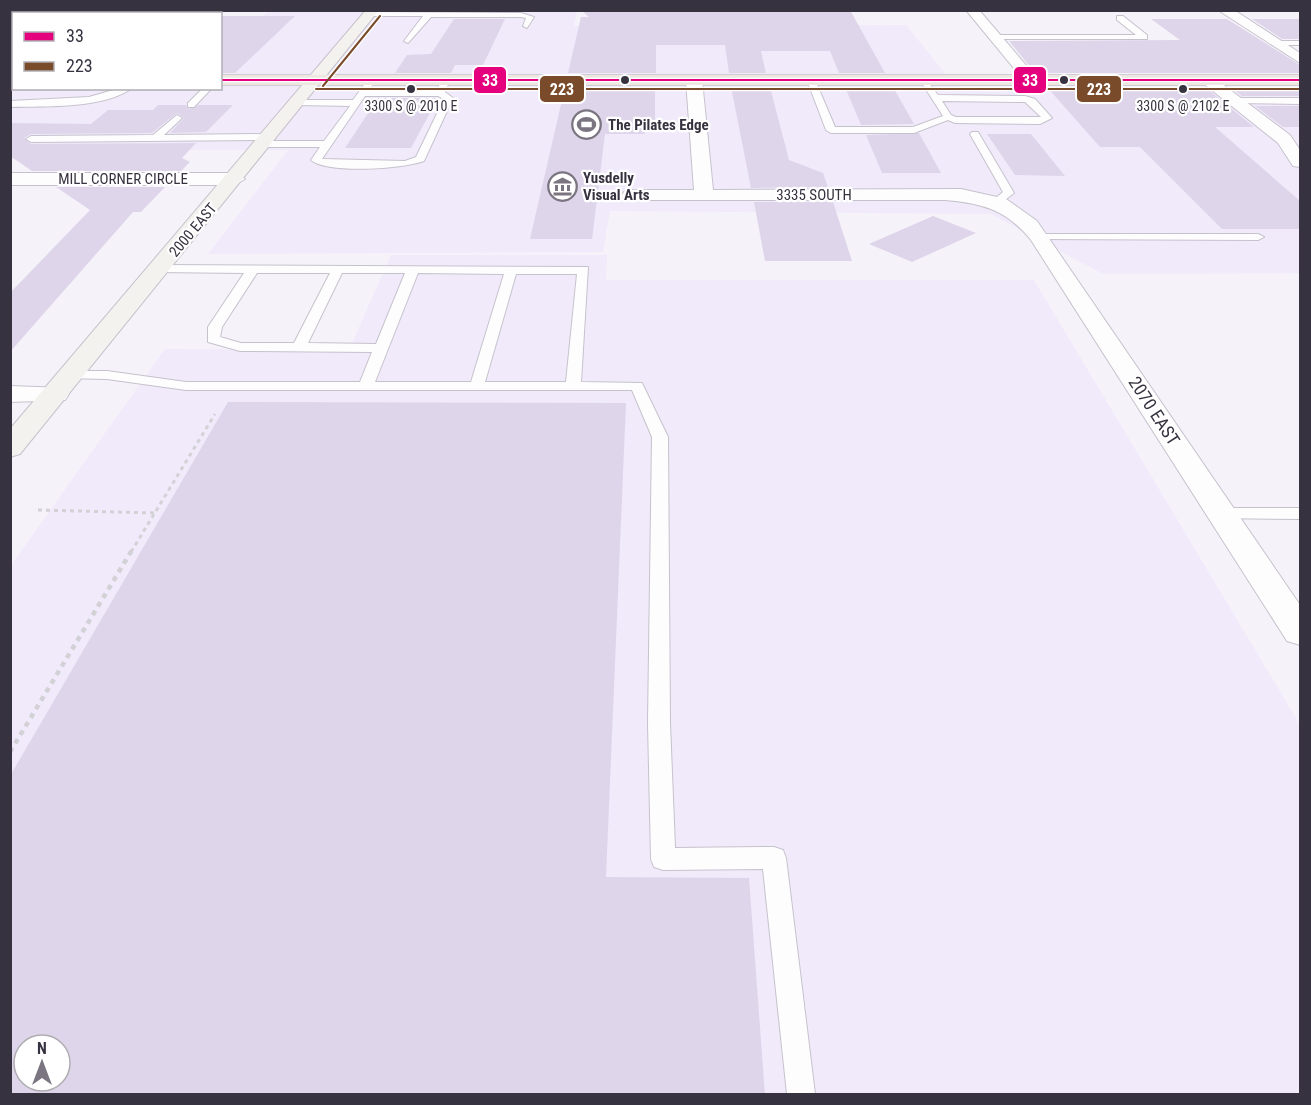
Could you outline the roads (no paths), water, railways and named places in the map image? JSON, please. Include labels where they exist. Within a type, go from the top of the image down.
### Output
[{"type":"main road","points":[[222,80],[316,80],[368,86],[694,80],[1300,80]]},
{"type":"street","points":[[972,10],[1031,80]]},
{"type":"street","points":[[1224,10],[1300,59]]},
{"type":"street","name":"2000 EAST","points":[[10,448],[236,179],[371,12]]},
{"type":"street","points":[[694,80],[704,195]]},
{"type":"street","points":[[1208,80],[1233,101],[1292,142],[1300,162]]},
{"type":"street","name":"MILL CORNER CIRCLE","points":[[10,179],[236,179]]},
{"type":"street","name":"3335 SOUTH","points":[[631,196],[945,194],[997,201]]},
{"type":"street","name":"2070 EAST","points":[[997,201],[1013,208],[1026,219],[1040,237],[1222,514],[1291,602],[1300,632]]},
{"type":"street","points":[[10,394],[63,385]]},
{"type":"lane","points":[[371,12],[428,15],[521,15],[530,17],[527,26]]},
{"type":"lane","points":[[408,41],[428,15]]},
{"type":"lane","points":[[997,37],[1144,37],[1120,18]]},
{"type":"lane","points":[[1275,43],[1300,43]]},
{"type":"lane","points":[[811,80],[831,130],[914,130],[948,117]]},
{"type":"lane","points":[[924,80],[948,117],[960,121],[1040,121],[1047,118],[1032,101],[1025,99],[936,98]]},
{"type":"lane","points":[[368,86],[316,160],[324,164],[406,164],[420,159],[449,98],[443,86]]},
{"type":"lane","points":[[191,105],[206,90]]},
{"type":"lane","points":[[10,104],[106,97],[125,91]]},
{"type":"lane","points":[[1233,101],[1300,101]]},
{"type":"lane","points":[[298,102],[356,103]]},
{"type":"lane","points":[[156,137],[177,118]]},
{"type":"lane","points":[[975,134],[1009,193],[997,201]]},
{"type":"lane","points":[[31,139],[156,137],[327,144]]},
{"type":"lane","points":[[1040,237],[1258,237]]},
{"type":"lane","points":[[160,269],[584,270],[573,386]]},
{"type":"lane","points":[[253,269],[215,327],[213,339],[240,346],[381,348]]},
{"type":"lane","points":[[299,346],[338,269]]},
{"type":"lane","points":[[366,386],[413,270]]},
{"type":"lane","points":[[477,386],[511,270]]},
{"type":"lane","points":[[63,385],[107,375],[186,386],[637,386],[660,437],[659,723],[663,859],[774,858],[801,1095]]},
{"type":"lane","points":[[1222,514],[1300,514]]},
{"type":"place","name":"3300 S @ 2010 E","points":[[411,89]]},
{"type":"place","name":"3300 S @ 2102 E","points":[[1183,89]]},
{"type":"place","name":"The Pilates Edge","points":[[587,125]]},
{"type":"place","name":"Yusdelly Visual Arts","points":[[562,187]]}]
